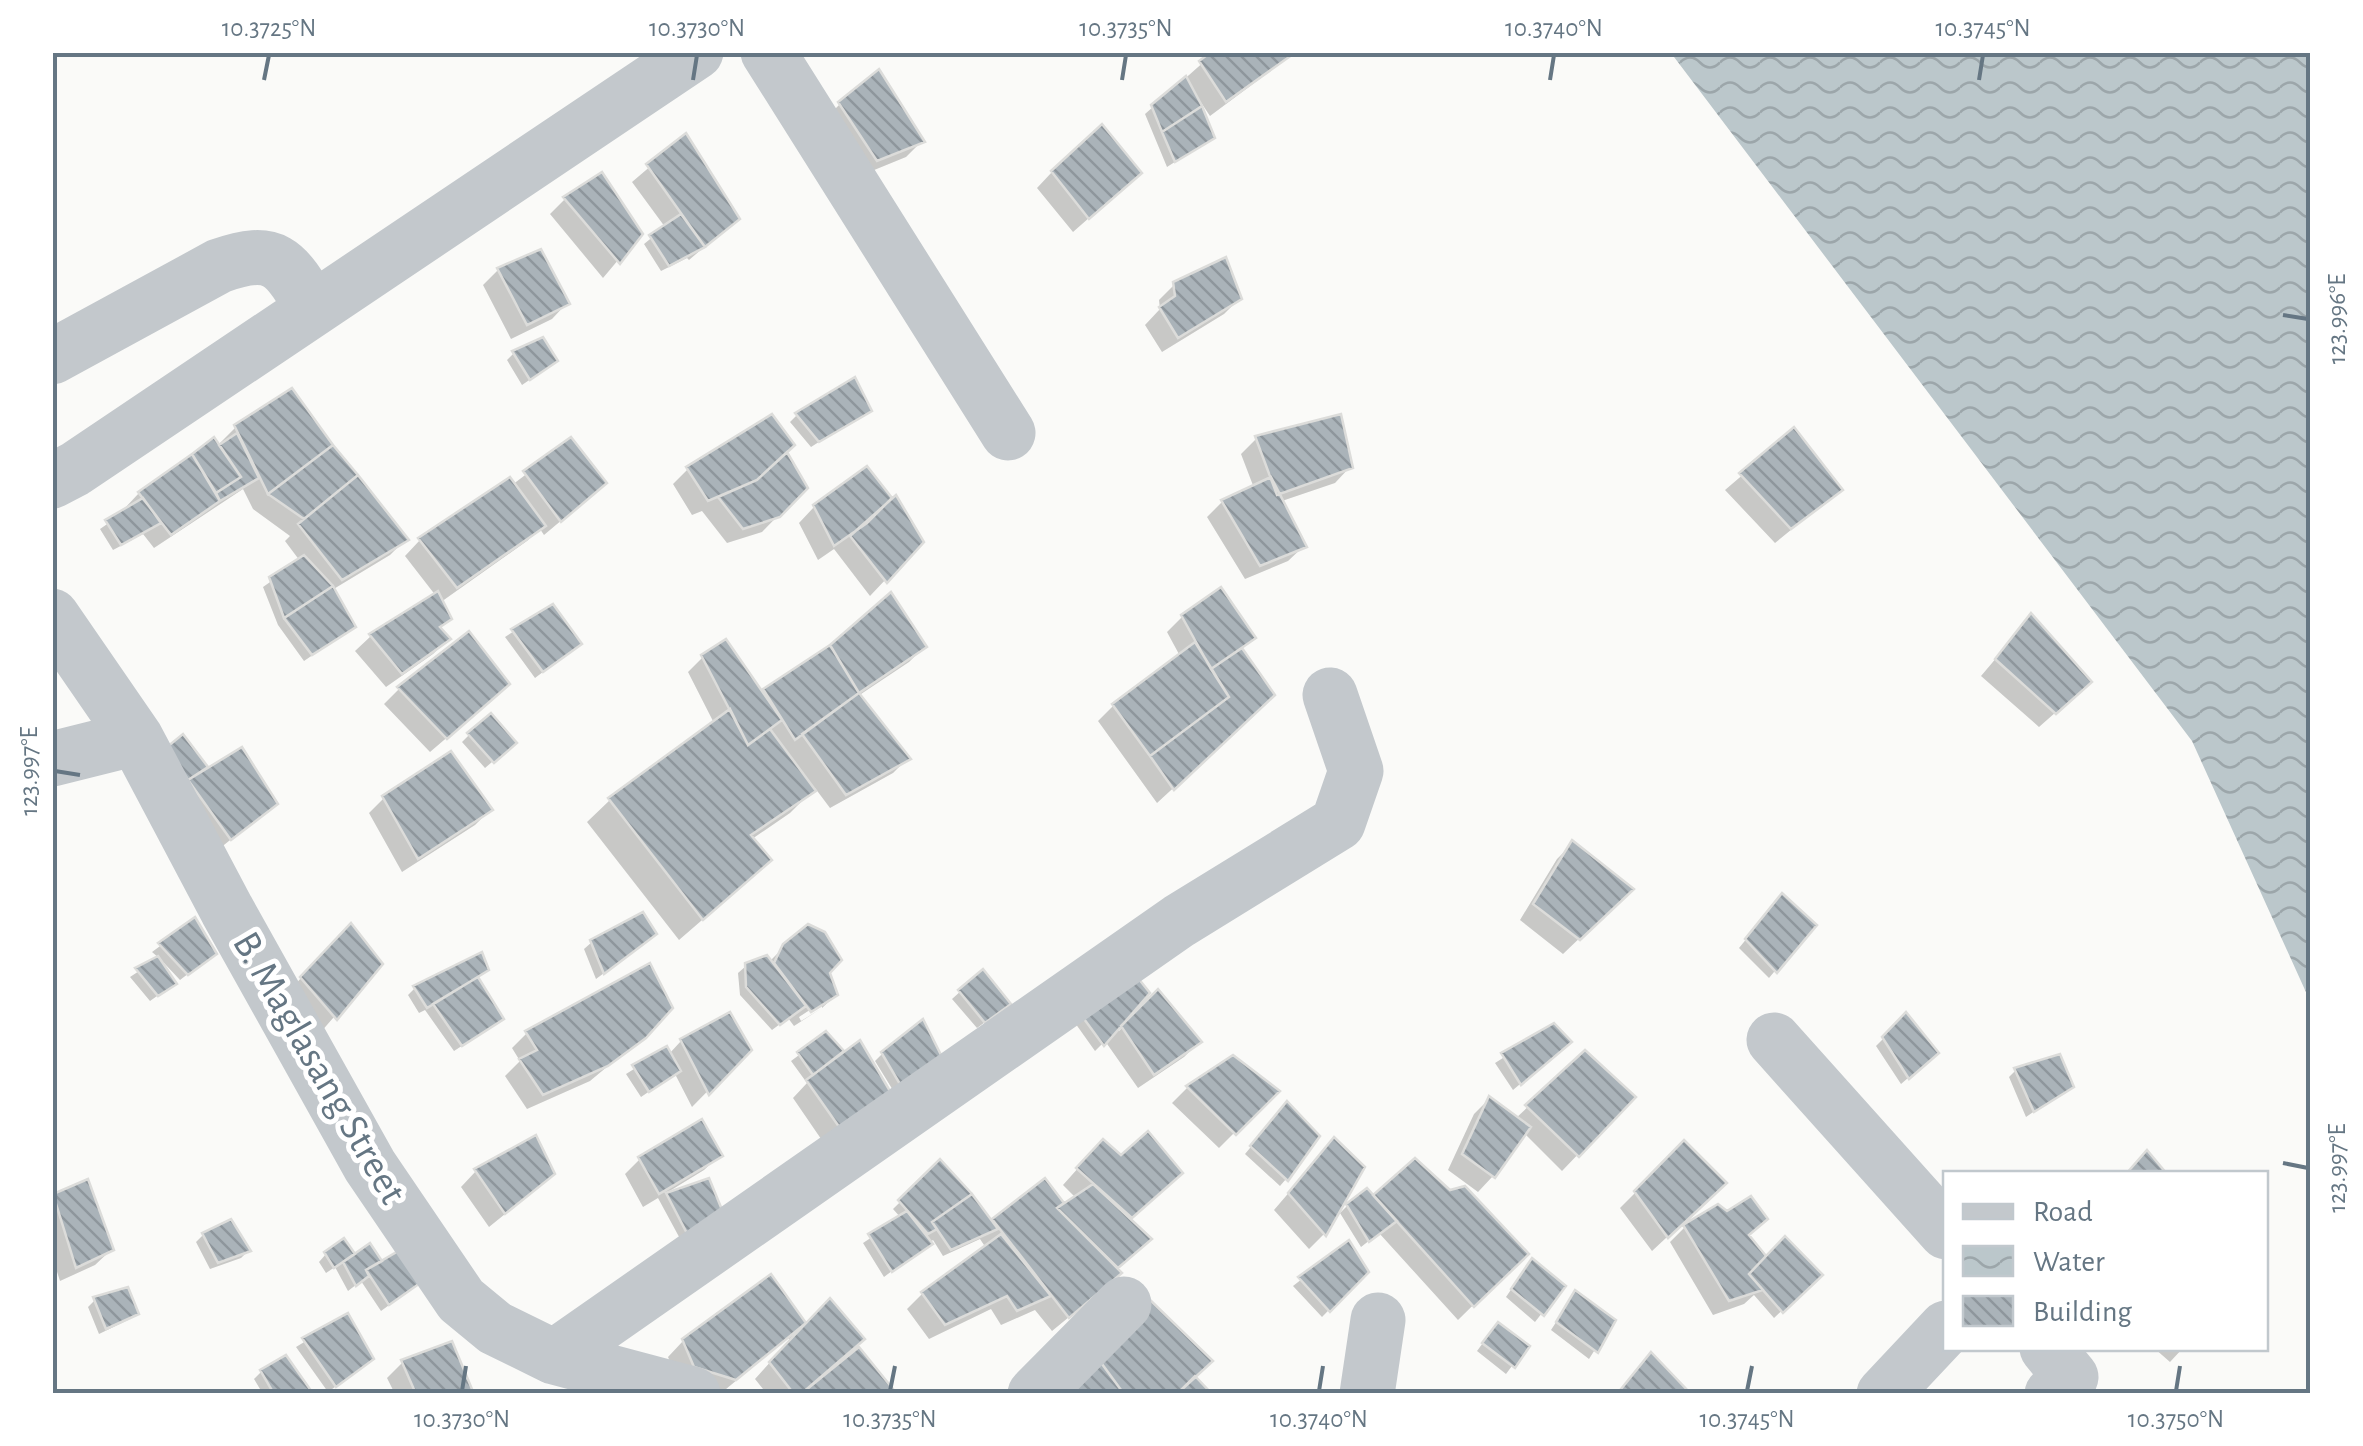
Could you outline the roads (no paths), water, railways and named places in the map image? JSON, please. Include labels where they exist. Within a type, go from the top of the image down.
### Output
[{"type":"street","points":[[52,481],[75,470],[696,52]]},
{"type":"street","points":[[768,52],[1008,433]]},
{"type":"street","points":[[52,357],[219,266],[242,258],[279,262],[290,269],[313,308]]},
{"type":"street","name":"B. Maglasang Street","points":[[52,616],[136,738],[370,1166],[462,1300],[495,1328],[554,1357],[693,1394]]},
{"type":"street","points":[[554,1357],[1179,921],[1338,823],[1356,771],[1330,695]]},
{"type":"street","points":[[52,759],[136,738]]},
{"type":"street","points":[[1774,1040],[1943,1229]]},
{"type":"street","points":[[1034,1394],[1124,1304]]},
{"type":"street","points":[[1366,1394],[1378,1320]]},
{"type":"street","points":[[1884,1394],[1943,1331]]},
{"type":"street","points":[[2049,1351],[2071,1377],[2052,1394]]},
{"type":"water","points":[[1671,53],[2310,53],[2310,1001],[2192,741]]}]
